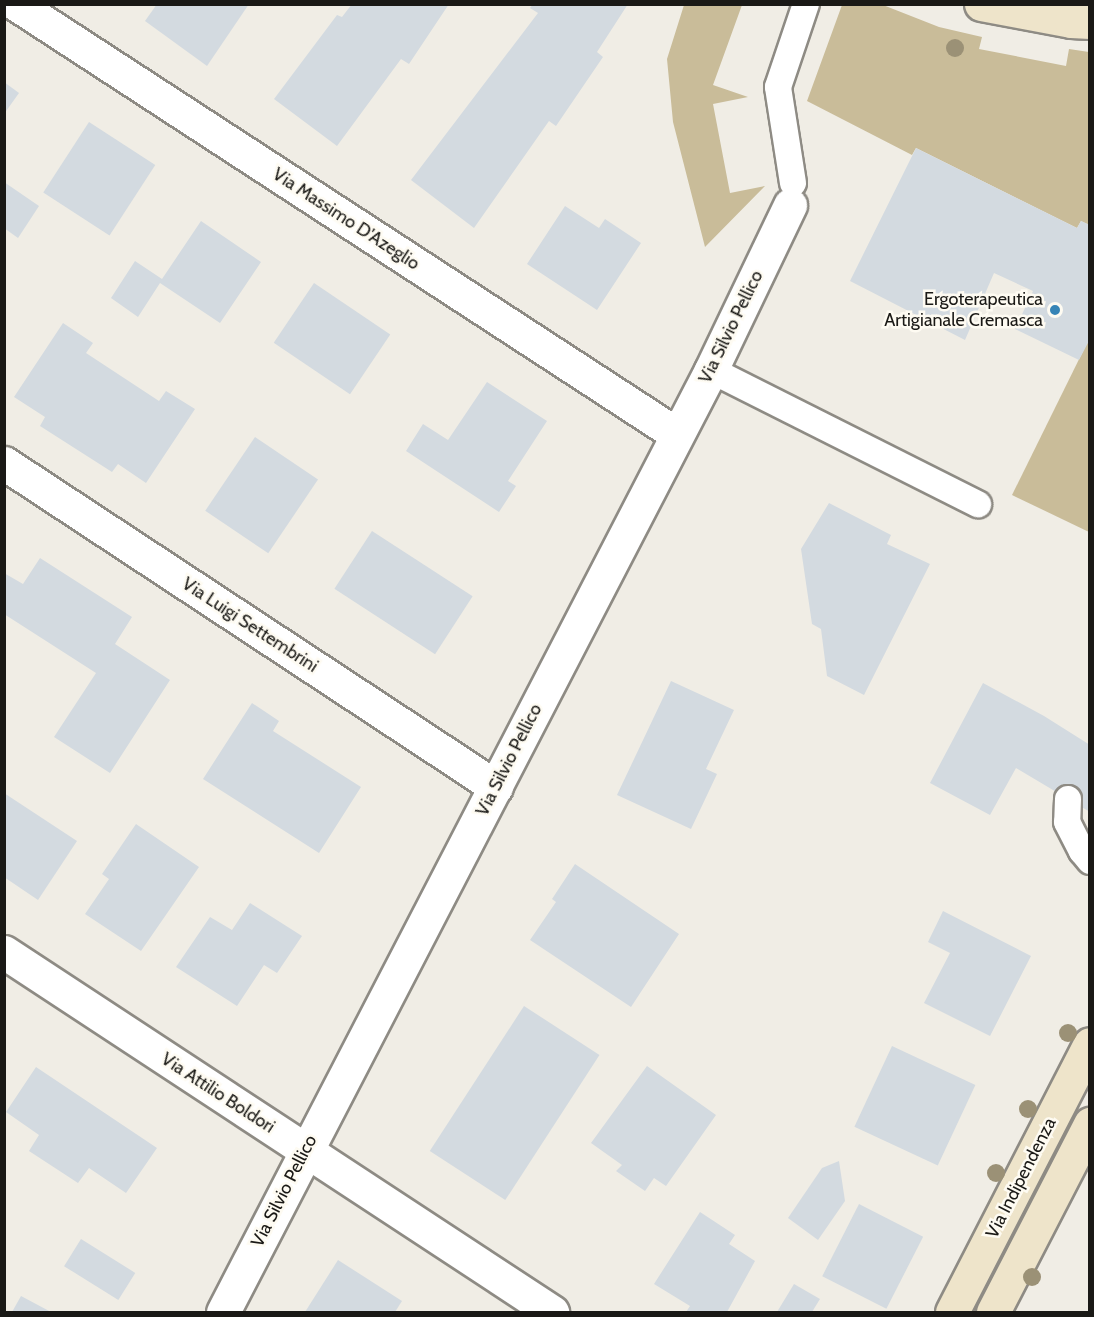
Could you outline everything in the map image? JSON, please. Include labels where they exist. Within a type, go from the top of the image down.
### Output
[{"type":"street","name":"Via Massimo D'Azeglio","points":[[16,4],[676,434]]},
{"type":"street","points":[[981,4],[1080,16]]},
{"type":"street","name":"Via Silvio Pellico","points":[[223,1312],[711,370],[791,194]]},
{"type":"street","name":"Via Luigi Settembrini","points":[[4,463],[496,787]]},
{"type":"street","name":"Via Attilio Boldori","points":[[4,952],[552,1312]]},
{"type":"street","name":"Via Indipendenza","points":[[952,1312],[1089,1044]]},
{"type":"street","name":"Via Indipendenza","points":[[993,1312],[1089,1124]]},
{"type":"lane","points":[[791,194],[778,87],[806,4]]},
{"type":"lane","points":[[711,370],[978,504]]},
{"type":"lane","points":[[1068,799],[1067,822],[1089,861]]},
{"type":"shaded area","points":[[684,5],[742,5],[713,85],[748,97],[713,104],[730,193],[765,186],[705,247],[673,122],[667,59]]},
{"type":"shaded area","points":[[842,5],[883,5],[939,27],[982,37],[979,49],[1066,66],[1069,49],[1089,52],[1089,225],[1081,221],[1077,228],[916,148],[912,155],[807,101]]},
{"type":"shaded area","points":[[1089,339],[1089,532],[1012,495]]},
{"type":"building","points":[[157,4],[249,4],[207,66],[145,21]]},
{"type":"building","points":[[352,4],[449,4],[409,64],[401,59],[337,146],[274,99],[337,15],[342,17]]},
{"type":"building","points":[[533,4],[628,4],[597,52],[603,57],[556,126],[549,121],[474,228],[411,180],[538,13],[530,8]]},
{"type":"building","points":[[4,82],[19,93],[4,114]]},
{"type":"building","points":[[89,122],[155,165],[110,235],[43,192]]},
{"type":"building","points":[[916,148],[1077,228],[1081,221],[1090,225],[1090,339],[1079,360],[1015,329],[1033,291],[994,273],[965,340],[850,281]]},
{"type":"building","points":[[4,182],[39,206],[18,238],[4,228]]},
{"type":"building","points":[[565,206],[599,228],[605,219],[641,243],[597,310],[527,264]]},
{"type":"building","points":[[201,221],[261,262],[220,323],[160,283],[138,317],[111,298],[135,261],[162,279]]},
{"type":"building","points":[[314,283],[390,334],[350,394],[274,343]]},
{"type":"building","points":[[63,323],[93,343],[86,353],[159,401],[166,391],[195,409],[146,483],[118,464],[112,472],[40,426],[45,417],[14,397]]},
{"type":"building","points":[[487,382],[547,421],[508,481],[516,486],[499,512],[406,451],[423,424],[448,440]]},
{"type":"building","points":[[255,437],[318,479],[268,553],[205,511]]},
{"type":"building","points":[[829,503],[891,535],[887,544],[930,564],[864,695],[827,676],[821,629],[812,624],[801,549]]},
{"type":"building","points":[[372,531],[473,596],[435,654],[334,589]]},
{"type":"building","points":[[40,558],[132,617],[115,644],[170,680],[110,773],[54,737],[96,673],[4,614],[4,573],[23,584]]},
{"type":"building","points":[[671,681],[734,710],[706,769],[717,774],[691,829],[617,795]]},
{"type":"building","points":[[983,683],[1044,716],[1090,745],[1090,812],[1016,768],[990,815],[930,783]]},
{"type":"building","points":[[252,703],[279,721],[273,731],[361,787],[319,853],[203,779]]},
{"type":"building","points":[[4,793],[77,841],[38,900],[4,877]]},
{"type":"building","points":[[136,824],[199,867],[141,951],[85,914],[109,879],[102,874]]},
{"type":"building","points":[[575,864],[679,934],[631,1007],[530,940],[556,902],[552,899]]},
{"type":"building","points":[[250,903],[302,936],[277,973],[264,965],[237,1006],[176,967],[210,917],[232,930]]},
{"type":"building","points":[[943,911],[1031,956],[990,1036],[924,1003],[950,953],[928,942]]},
{"type":"building","points":[[524,1006],[599,1055],[505,1200],[430,1151]]},
{"type":"building","points":[[892,1046],[975,1085],[938,1166],[854,1127]]},
{"type":"building","points":[[647,1066],[716,1115],[666,1186],[654,1178],[645,1191],[616,1171],[622,1165],[591,1143]]},
{"type":"building","points":[[36,1067],[157,1148],[126,1193],[89,1168],[78,1183],[29,1151],[39,1135],[6,1112]]},
{"type":"building","points":[[839,1161],[845,1201],[818,1240],[788,1218],[822,1168]]},
{"type":"building","points":[[859,1204],[923,1237],[886,1309],[822,1276]]},
{"type":"building","points":[[700,1212],[735,1235],[729,1244],[755,1261],[727,1312],[686,1312],[690,1306],[654,1284]]},
{"type":"building","points":[[81,1239],[135,1273],[118,1300],[64,1266]]},
{"type":"building","points":[[338,1260],[402,1301],[395,1312],[305,1312]]},
{"type":"building","points":[[794,1284],[820,1299],[812,1312],[777,1312]]},
{"type":"building","points":[[21,1296],[51,1312],[12,1312]]},
{"type":"place","name":"Ergoterapeutica Artigianale Cremasca","points":[[1055,310]]}]
